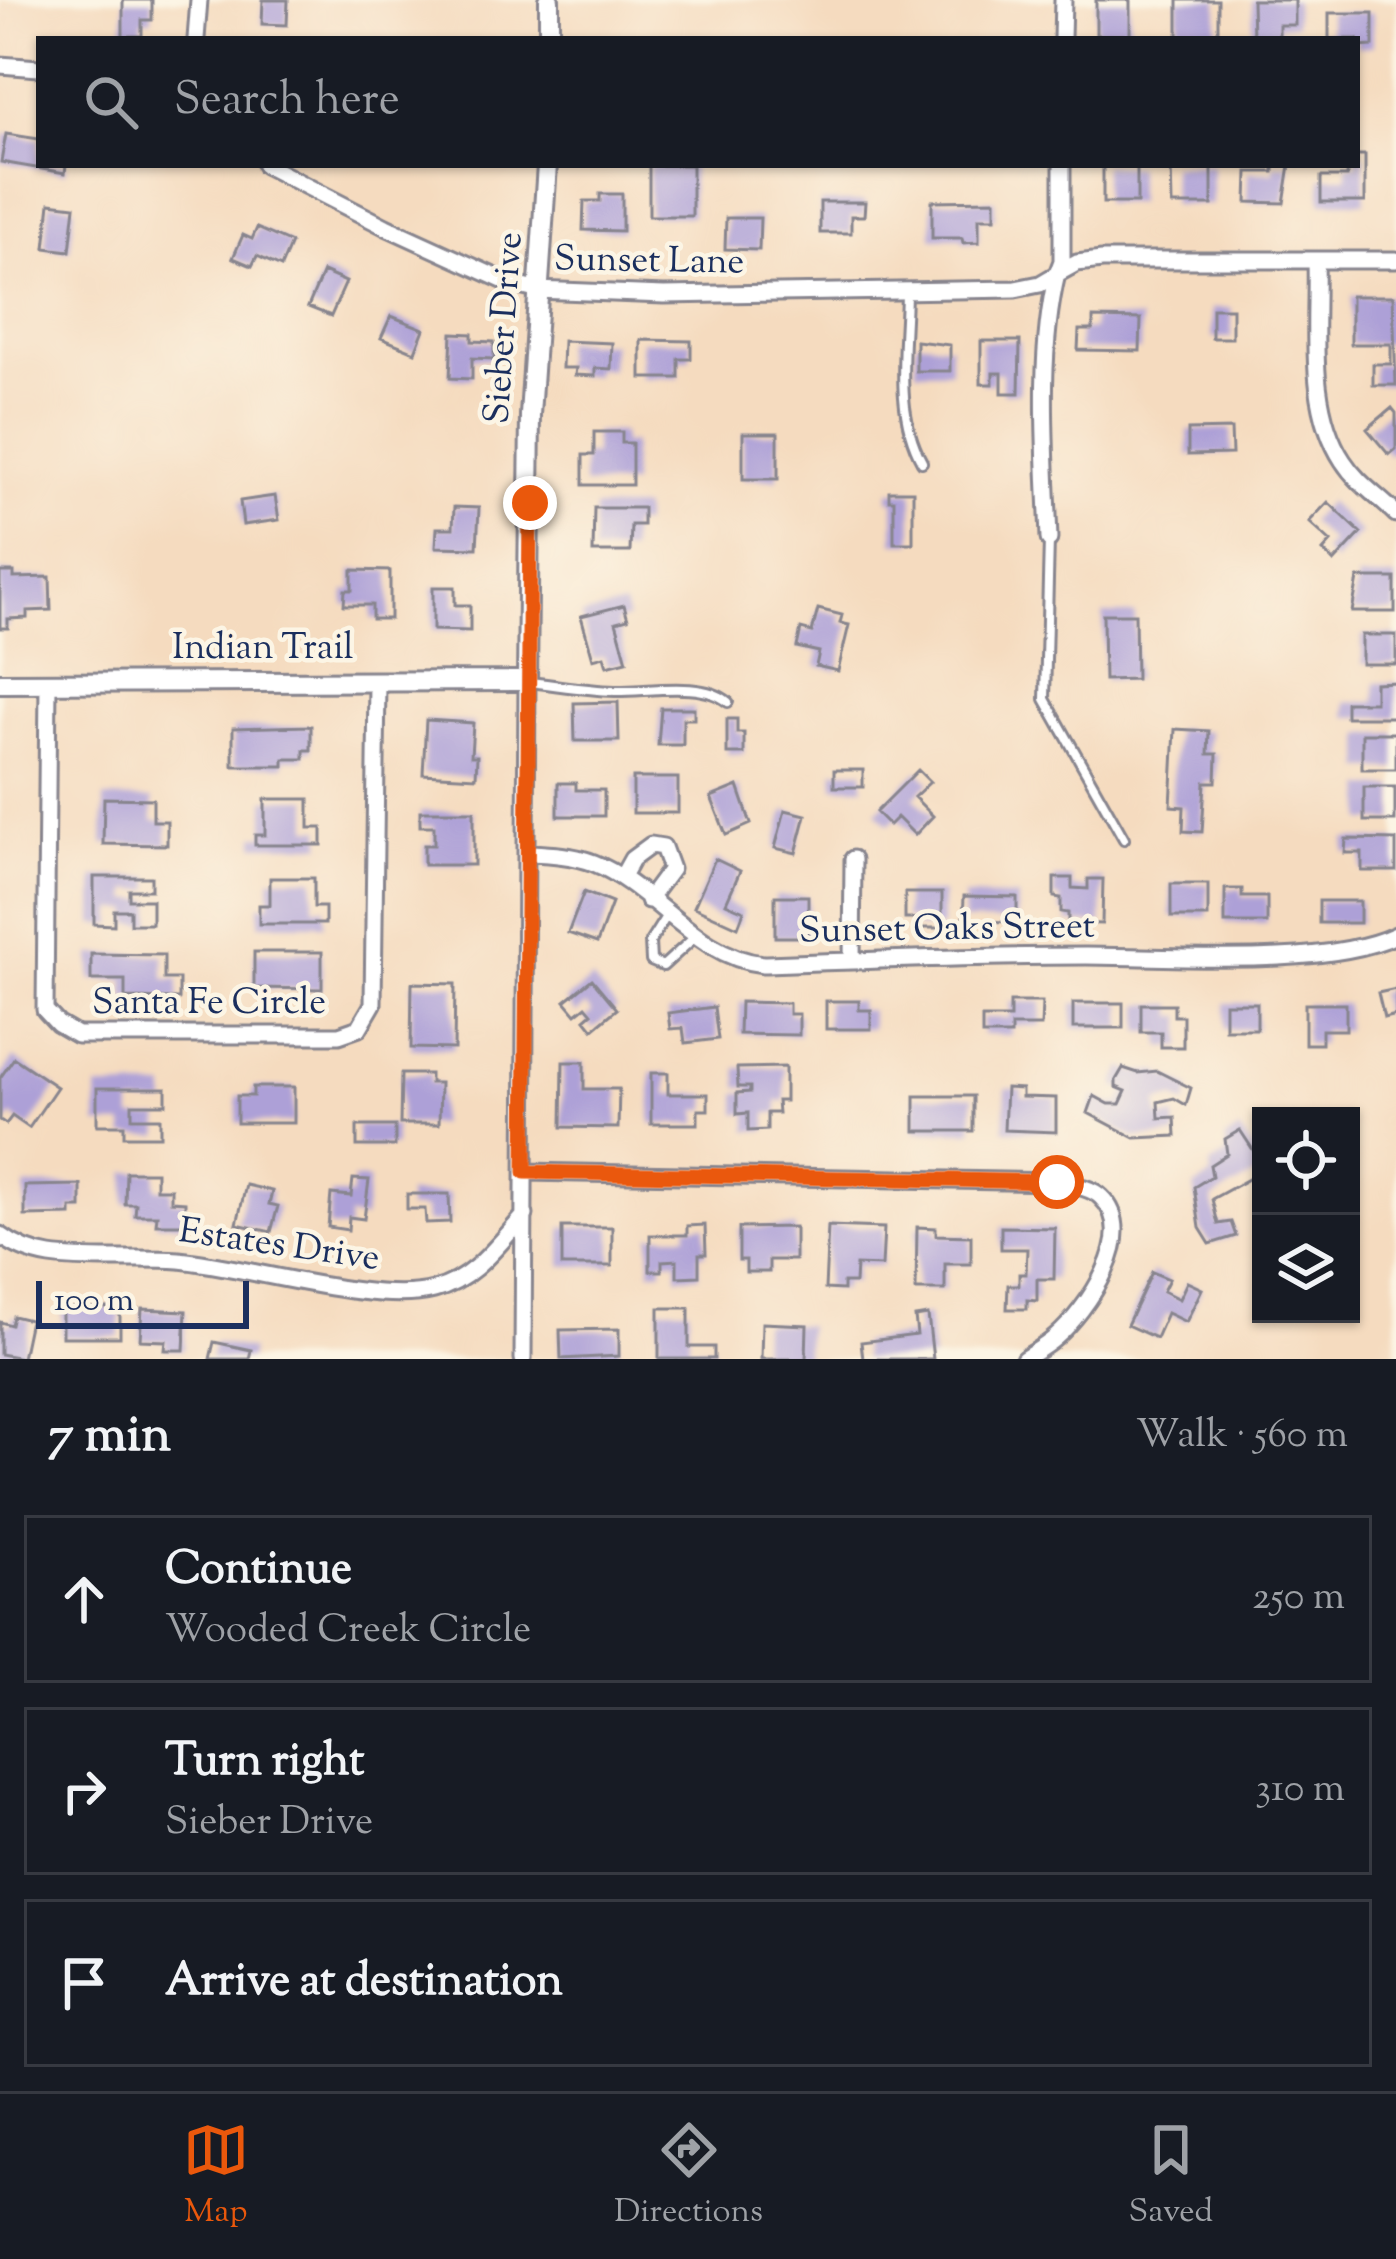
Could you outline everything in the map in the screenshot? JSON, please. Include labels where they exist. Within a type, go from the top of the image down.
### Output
[{"type":"street","points":[[196,36],[199,0]]},
{"type":"street","points":[[549,0],[549,36]]},
{"type":"street","points":[[1062,36],[1063,0]]},
{"type":"street","points":[[0,65],[36,68]]},
{"type":"street","name":"Sunset Lane","points":[[271,168],[386,227],[511,284],[536,290],[664,295],[1015,289],[1040,284],[1077,263],[1102,260],[1396,260]]},
{"type":"street","name":"Sieber Drive","points":[[523,1359],[530,416],[547,168]]},
{"type":"street","points":[[1049,538],[1045,428],[1051,298],[1065,237],[1062,168]]},
{"type":"street","points":[[1316,260],[1319,390],[1330,439],[1344,464],[1396,514]]},
{"type":"street","name":"Indian Trail","points":[[0,682],[527,682]]},
{"type":"street","name":"Santa Fe Circle","points":[[48,682],[45,1010],[77,1035],[339,1036],[358,1028],[373,1004],[377,682]]},
{"type":"street","points":[[622,877],[632,859],[651,845],[663,847],[670,869],[648,900]]},
{"type":"street","name":"Sunset Oaks Street","points":[[528,853],[587,860],[622,877],[738,961],[1233,957],[1353,950],[1396,935]]},
{"type":"street","points":[[852,961],[853,860]]},
{"type":"street","points":[[525,1172],[972,1179],[1080,1186],[1101,1196],[1114,1221],[1106,1273],[1057,1336],[1024,1359]]},
{"type":"street","name":"Estates Drive","points":[[0,1235],[28,1251],[54,1257],[182,1261],[382,1292],[428,1292],[452,1285],[477,1268],[525,1215]]},
{"type":"lane","points":[[906,291],[903,391],[910,441],[922,462]]},
{"type":"lane","points":[[1049,538],[1046,699],[1124,839]]},
{"type":"lane","points":[[527,682],[613,691],[697,691],[728,702]]},
{"type":"lane","points":[[668,914],[650,941],[651,961],[663,966],[698,934]]},
{"type":"building","points":[[123,0],[152,0],[152,20],[142,20],[142,36],[123,36]]},
{"type":"building","points":[[263,0],[288,0],[287,25],[262,24]]},
{"type":"building","points":[[1096,0],[1130,0],[1130,35],[1096,35]]},
{"type":"building","points":[[1178,0],[1218,0],[1218,36],[1178,36]]},
{"type":"building","points":[[1252,0],[1295,0],[1295,25],[1279,25],[1279,36],[1253,36]]},
{"type":"building","points":[[1329,13],[1373,13],[1373,46],[1360,47],[1360,36],[1329,36]]},
{"type":"building","points":[[6,134],[36,139],[36,168],[66,168],[65,173],[1,162]]},
{"type":"building","points":[[1360,155],[1365,155],[1365,202],[1321,202],[1321,177],[1347,177],[1347,168],[1360,168]]},
{"type":"building","points":[[649,168],[692,168],[692,216],[649,216]]},
{"type":"building","points":[[1103,168],[1137,168],[1137,203],[1103,203]]},
{"type":"building","points":[[1171,168],[1212,168],[1212,205],[1172,205]]},
{"type":"building","points":[[1274,168],[1290,168],[1284,203],[1247,202],[1248,172],[1274,172]]},
{"type":"building","points":[[600,194],[622,194],[622,231],[583,230],[584,201],[600,201]]},
{"type":"building","points":[[995,200],[995,218],[979,218],[979,242],[932,238],[932,201]]},
{"type":"building","points":[[820,202],[865,202],[864,216],[851,216],[851,233],[820,233]]},
{"type":"building","points":[[50,203],[75,206],[70,251],[45,248]]},
{"type":"building","points":[[726,218],[760,218],[759,250],[725,249]]},
{"type":"building","points":[[257,228],[291,243],[281,267],[257,256],[252,266],[233,258],[243,235],[252,239]]},
{"type":"building","points":[[323,272],[346,282],[331,316],[308,307]]},
{"type":"building","points":[[1351,296],[1393,296],[1396,385],[1373,385],[1373,364],[1391,364],[1391,344],[1351,344]]},
{"type":"building","points":[[1212,308],[1232,308],[1232,338],[1212,338]]},
{"type":"building","points":[[391,316],[424,329],[415,352],[381,338]]},
{"type":"building","points":[[1093,318],[1141,319],[1140,351],[1078,350],[1079,330],[1093,330]]},
{"type":"building","points":[[452,333],[472,334],[472,341],[494,342],[494,359],[472,358],[472,379],[450,378]]},
{"type":"building","points":[[641,340],[691,341],[691,359],[679,359],[679,378],[641,378]]},
{"type":"building","points":[[563,341],[612,343],[611,369],[595,368],[595,376],[575,375],[576,368],[562,368]]},
{"type":"building","points":[[916,341],[950,345],[950,371],[916,371]]},
{"type":"building","points":[[981,341],[1020,341],[1019,393],[1002,393],[1002,373],[993,373],[993,384],[981,384]]},
{"type":"building","points":[[1392,408],[1396,449],[1389,455],[1367,429]]},
{"type":"building","points":[[1231,429],[1232,454],[1188,455],[1188,430]]},
{"type":"building","points":[[594,432],[622,432],[622,443],[632,443],[632,485],[583,485],[583,455],[594,455]]},
{"type":"building","points":[[743,433],[778,433],[778,479],[743,479]]},
{"type":"building","points":[[889,491],[913,491],[913,543],[894,543],[894,500],[889,500]]},
{"type":"building","points":[[275,496],[279,520],[243,525],[240,501]]},
{"type":"building","points":[[1328,502],[1361,533],[1334,562],[1323,551],[1331,542],[1309,522]]},
{"type":"building","points":[[454,507],[479,508],[477,548],[436,547],[437,528],[453,528]]},
{"type":"building","points":[[594,508],[643,508],[643,525],[631,525],[630,552],[593,552]]},
{"type":"building","points":[[352,570],[390,571],[390,619],[372,619],[372,605],[344,605],[345,590],[352,590]]},
{"type":"building","points":[[0,572],[14,572],[14,578],[50,577],[51,610],[27,611],[27,618],[8,619],[8,628],[0,628]]},
{"type":"building","points":[[1358,578],[1395,578],[1395,612],[1352,612]]},
{"type":"building","points":[[433,587],[455,587],[455,605],[470,605],[470,631],[433,630]]},
{"type":"building","points":[[624,605],[628,619],[616,622],[627,661],[607,666],[604,656],[593,659],[581,616]]},
{"type":"building","points":[[818,609],[842,615],[840,623],[849,625],[838,671],[816,666],[819,652],[797,647],[801,629],[812,632]]},
{"type":"building","points":[[1103,614],[1135,614],[1136,679],[1104,680]]},
{"type":"building","points":[[1362,635],[1396,635],[1396,664],[1362,664]]},
{"type":"building","points":[[1396,682],[1396,717],[1346,717],[1346,702],[1375,702],[1375,683]]},
{"type":"building","points":[[618,702],[619,741],[575,741],[574,703]]},
{"type":"building","points":[[661,708],[694,708],[694,719],[683,719],[683,745],[658,745]]},
{"type":"building","points":[[727,719],[737,719],[737,733],[744,733],[744,754],[727,754]]},
{"type":"building","points":[[426,720],[473,723],[471,756],[477,756],[476,777],[423,774]]},
{"type":"building","points":[[311,726],[311,750],[304,750],[304,759],[284,759],[284,766],[233,766],[233,728]]},
{"type":"building","points":[[1175,729],[1209,731],[1208,754],[1217,754],[1216,782],[1205,782],[1202,832],[1183,831],[1184,807],[1171,806]]},
{"type":"building","points":[[1362,733],[1396,733],[1396,769],[1362,769]]},
{"type":"building","points":[[834,770],[863,770],[863,787],[834,787]]},
{"type":"building","points":[[918,770],[930,782],[914,797],[933,816],[915,835],[897,817],[889,825],[876,812]]},
{"type":"building","points":[[633,778],[678,778],[678,813],[633,813]]},
{"type":"building","points":[[558,783],[576,783],[576,790],[604,790],[604,816],[558,816]]},
{"type":"building","points":[[738,786],[751,824],[726,835],[711,797]]},
{"type":"building","points":[[1364,787],[1395,787],[1395,821],[1364,821]]},
{"type":"building","points":[[104,798],[153,799],[153,821],[167,821],[167,845],[103,844]]},
{"type":"building","points":[[265,799],[309,799],[309,828],[322,828],[322,845],[255,845],[255,835],[265,835]]},
{"type":"building","points":[[785,810],[806,815],[796,853],[775,848]]},
{"type":"building","points":[[420,811],[474,811],[474,865],[424,865],[424,845],[434,845],[434,826],[420,826]]},
{"type":"building","points":[[1346,839],[1396,840],[1396,871],[1362,871],[1362,853],[1345,853]]},
{"type":"building","points":[[715,859],[740,871],[726,903],[744,911],[738,927],[694,907]]},
{"type":"building","points":[[94,877],[151,877],[151,890],[129,890],[129,900],[152,900],[152,924],[130,924],[130,910],[114,910],[114,925],[94,924]]},
{"type":"building","points":[[270,878],[314,878],[314,907],[325,907],[325,924],[259,924],[259,905],[270,905]]},
{"type":"building","points":[[1054,878],[1072,878],[1072,888],[1088,889],[1088,879],[1103,879],[1102,924],[1068,923],[1068,913],[1061,912],[1061,898],[1054,897]]},
{"type":"building","points":[[1171,884],[1208,884],[1208,917],[1171,917]]},
{"type":"building","points":[[1225,889],[1242,889],[1242,897],[1267,897],[1267,923],[1225,923]]},
{"type":"building","points":[[584,892],[612,903],[597,943],[568,933]]},
{"type":"building","points":[[905,893],[942,893],[942,928],[916,928],[916,919],[905,919]]},
{"type":"building","points":[[775,896],[808,896],[808,937],[775,937]]},
{"type":"building","points":[[964,896],[1017,897],[1017,922],[963,921]]},
{"type":"building","points":[[1319,901],[1360,901],[1360,923],[1319,923]]},
{"type":"building","points":[[254,952],[322,952],[322,989],[254,988]]},
{"type":"building","points":[[91,954],[164,955],[164,979],[179,979],[179,999],[125,998],[125,980],[91,980]]},
{"type":"building","points":[[592,979],[617,1009],[593,1029],[585,1019],[592,1013],[586,1006],[576,1014],[565,1001]]},
{"type":"building","points":[[412,983],[455,984],[454,1049],[411,1048]]},
{"type":"building","points":[[1396,989],[1396,1015],[1384,1018],[1378,993]]},
{"type":"building","points":[[826,1001],[859,1001],[859,1010],[871,1010],[871,1029],[826,1029]]},
{"type":"building","points":[[740,1002],[789,1003],[789,1014],[799,1014],[799,1035],[739,1034]]},
{"type":"building","points":[[1010,1002],[1042,1002],[1041,1026],[1011,1026],[1011,1035],[982,1035],[982,1018],[1010,1018]]},
{"type":"building","points":[[1073,1003],[1123,1003],[1123,1028],[1073,1028]]},
{"type":"building","points":[[1225,1003],[1257,1003],[1257,1029],[1225,1029]]},
{"type":"building","points":[[1141,1004],[1174,1004],[1174,1016],[1183,1016],[1183,1047],[1161,1047],[1161,1032],[1141,1032]]},
{"type":"building","points":[[1305,1004],[1346,1004],[1346,1030],[1322,1030],[1322,1044],[1305,1044]]},
{"type":"building","points":[[714,1007],[718,1039],[685,1043],[683,1028],[670,1029],[668,1013]]},
{"type":"building","points":[[14,1058],[57,1087],[29,1128],[12,1116],[6,1124],[0,1120],[0,1078]]},
{"type":"building","points":[[563,1062],[584,1062],[584,1089],[619,1089],[618,1128],[562,1127]]},
{"type":"building","points":[[785,1067],[785,1101],[777,1101],[778,1113],[767,1113],[767,1130],[748,1131],[748,1113],[737,1114],[737,1093],[750,1092],[750,1087],[738,1087],[737,1068]]},
{"type":"building","points":[[1123,1068],[1138,1073],[1157,1071],[1191,1088],[1186,1105],[1174,1098],[1158,1102],[1159,1118],[1175,1117],[1176,1136],[1135,1138],[1088,1113],[1094,1096],[1120,1104],[1126,1091],[1116,1087],[1116,1080]]},
{"type":"building","points":[[651,1073],[668,1073],[668,1094],[708,1094],[708,1110],[698,1110],[698,1124],[651,1124]]},
{"type":"building","points":[[401,1074],[430,1074],[430,1083],[440,1083],[439,1124],[400,1124]]},
{"type":"building","points":[[253,1087],[294,1087],[294,1123],[237,1123],[237,1096],[253,1096]]},
{"type":"building","points":[[97,1088],[166,1088],[166,1104],[132,1104],[132,1118],[160,1118],[160,1136],[124,1136],[124,1125],[97,1125]]},
{"type":"building","points":[[1006,1088],[1022,1089],[1022,1097],[1056,1098],[1056,1132],[1004,1130]]},
{"type":"building","points":[[915,1096],[973,1096],[973,1131],[915,1131]]},
{"type":"building","points":[[357,1126],[395,1126],[395,1146],[357,1146]]},
{"type":"building","points":[[1240,1130],[1252,1148],[1252,1177],[1212,1199],[1218,1224],[1231,1222],[1236,1236],[1210,1244],[1200,1228],[1194,1187],[1212,1176],[1210,1165],[1227,1154],[1225,1139]]},
{"type":"building","points":[[126,1172],[156,1172],[156,1189],[171,1189],[171,1201],[185,1202],[185,1224],[156,1224],[157,1215],[135,1215],[136,1204],[125,1204]]},
{"type":"building","points":[[353,1179],[369,1180],[364,1219],[349,1217],[348,1230],[328,1227],[331,1194],[351,1196]]},
{"type":"building","points":[[81,1185],[81,1208],[71,1208],[71,1215],[25,1216],[25,1186]]},
{"type":"building","points":[[246,1185],[272,1191],[269,1204],[278,1206],[271,1232],[237,1224]]},
{"type":"building","points":[[407,1194],[449,1194],[450,1222],[426,1223],[425,1209],[407,1209]]},
{"type":"building","points":[[705,1225],[706,1254],[699,1254],[699,1276],[677,1277],[677,1260],[662,1261],[662,1271],[650,1271],[650,1235],[687,1235],[687,1226]]},
{"type":"building","points":[[828,1226],[884,1228],[882,1266],[856,1265],[855,1283],[843,1283],[843,1290],[825,1289]]},
{"type":"building","points":[[562,1227],[612,1227],[612,1266],[562,1266]]},
{"type":"building","points":[[795,1227],[795,1260],[769,1260],[769,1272],[746,1272],[746,1260],[739,1260],[739,1228]]},
{"type":"building","points":[[917,1227],[936,1228],[936,1235],[971,1236],[971,1264],[945,1264],[945,1290],[916,1290]]},
{"type":"building","points":[[1001,1227],[1055,1228],[1054,1279],[1037,1279],[1037,1301],[1027,1300],[1027,1309],[1007,1309],[1008,1285],[1019,1285],[1019,1274],[1026,1274],[1027,1249],[1001,1249]]},
{"type":"building","points":[[1152,1272],[1169,1279],[1163,1291],[1179,1299],[1187,1282],[1202,1289],[1186,1322],[1167,1313],[1156,1338],[1127,1325]]},
{"type":"building","points":[[62,1308],[120,1308],[120,1337],[62,1337]]},
{"type":"building","points":[[659,1308],[689,1308],[689,1347],[714,1347],[714,1359],[659,1359]]},
{"type":"building","points":[[142,1309],[186,1311],[184,1350],[165,1350],[166,1341],[140,1340]]},
{"type":"building","points":[[928,1315],[933,1359],[863,1359],[861,1342],[917,1335],[915,1317]]},
{"type":"building","points":[[13,1316],[30,1320],[22,1358],[0,1354],[0,1322],[11,1325]]},
{"type":"building","points":[[762,1323],[807,1325],[806,1359],[761,1359]]},
{"type":"building","points":[[619,1329],[619,1356],[561,1359],[560,1330]]},
{"type":"building","points":[[214,1342],[251,1350],[249,1359],[210,1359]]},
{"type":"route","points":[[530,503],[525,1172],[1057,1182]]}]
